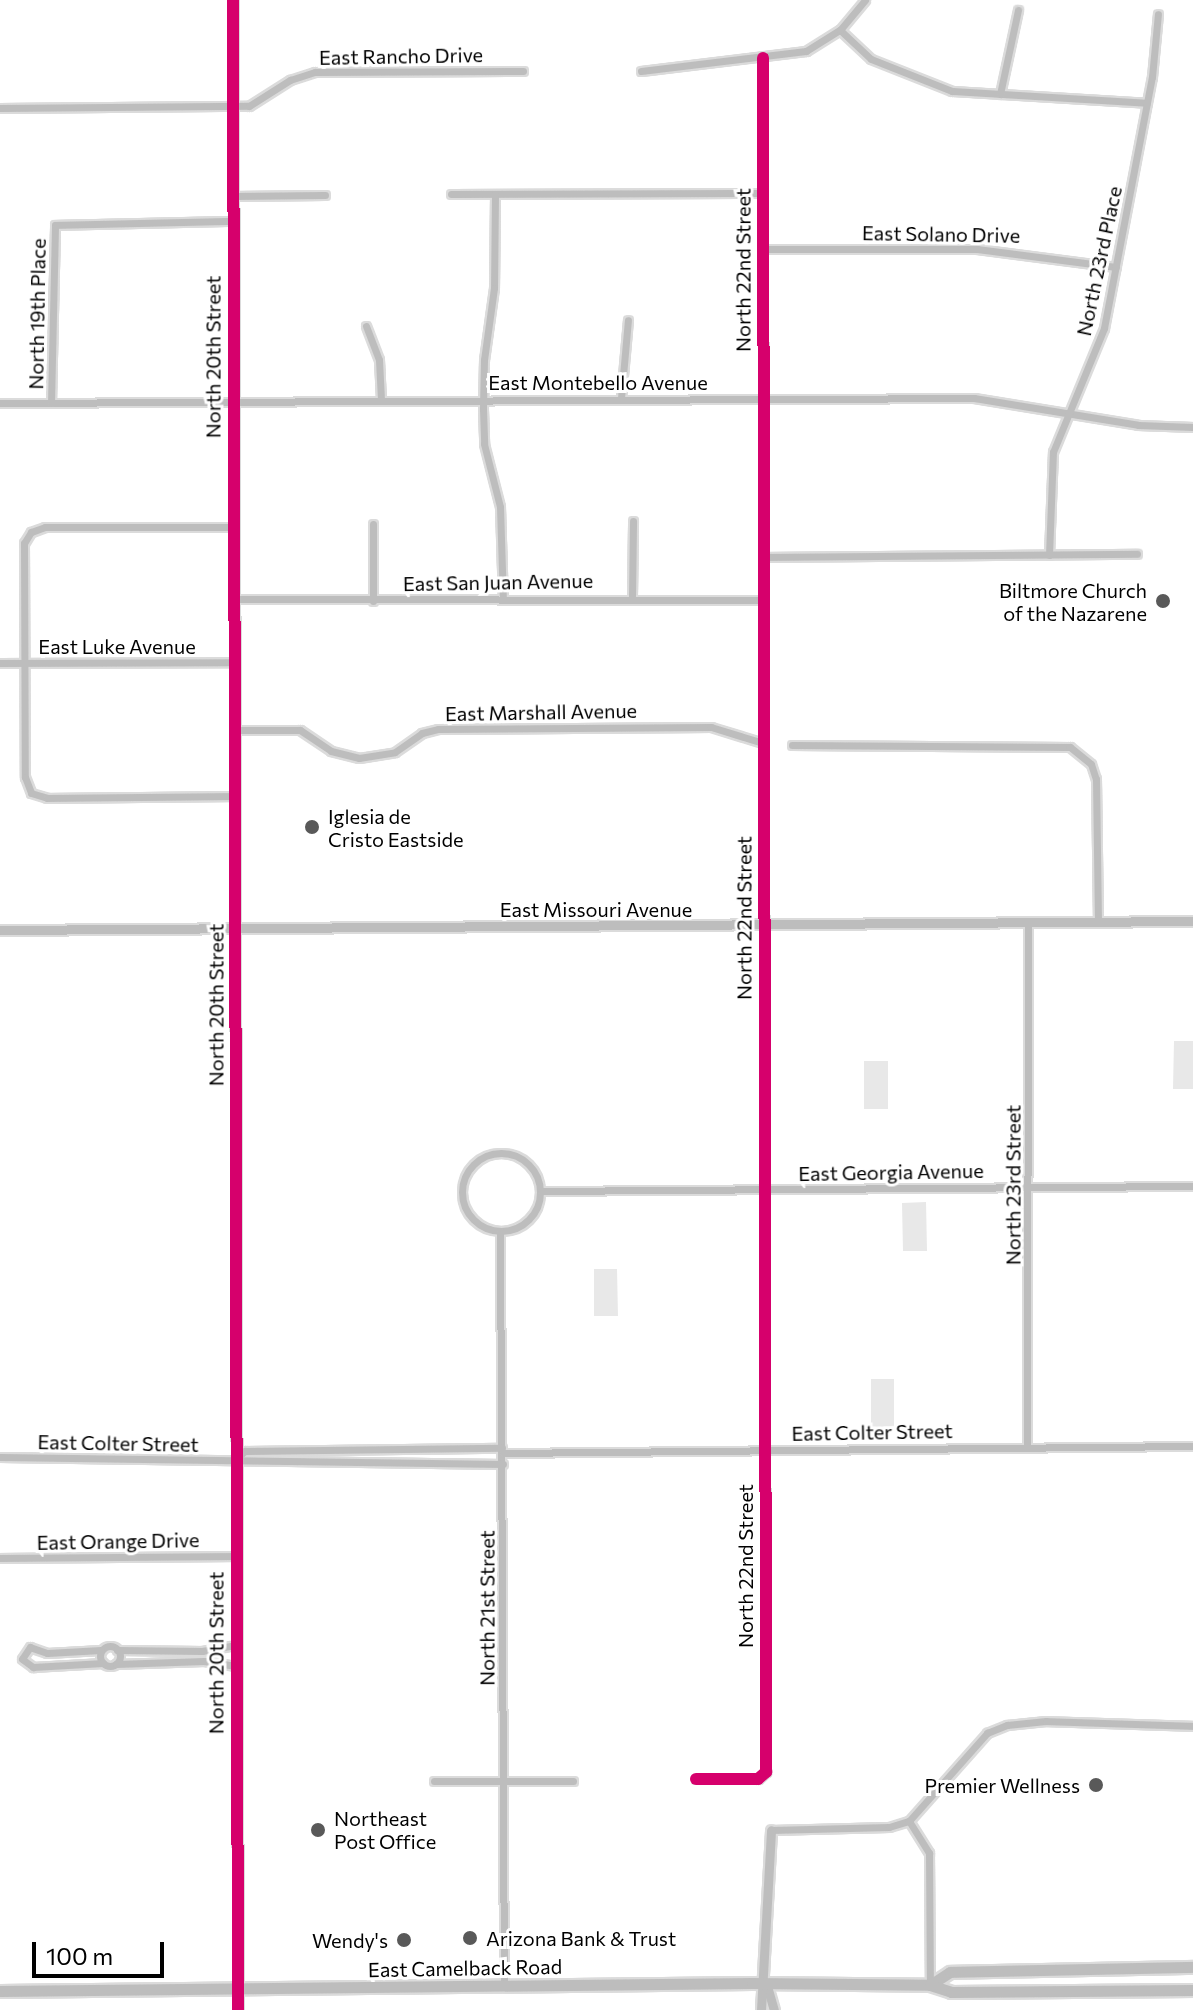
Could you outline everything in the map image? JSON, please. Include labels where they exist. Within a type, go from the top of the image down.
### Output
[{"type":"main road","name":"East Camelback Road","points":[[930,1985],[950,1972],[1193,1967]]},
{"type":"main road","name":"East Camelback Road","points":[[0,1991],[766,1983],[930,1985],[951,1992],[1193,1990]]},
{"type":"street","name":"North 20th Street","points":[[233,0],[238,2010]]},
{"type":"street","points":[[641,71],[806,51],[840,30],[865,0]]},
{"type":"street","points":[[1000,94],[1018,10]]},
{"type":"street","name":"North 23rd Place","points":[[1049,555],[1051,465],[1067,410],[1100,341],[1147,103],[1158,14]]},
{"type":"street","points":[[840,30],[871,59],[909,78],[952,91],[1147,103]]},
{"type":"street","name":"North 22nd Street","points":[[696,1779],[765,1778],[763,58]]},
{"type":"street","name":"East Rancho Drive","points":[[0,108],[249,106],[290,80],[315,72],[523,71]]},
{"type":"street","points":[[451,194],[763,193]]},
{"type":"street","points":[[233,196],[325,195]]},
{"type":"street","points":[[495,195],[494,288],[483,399],[484,444],[500,507],[503,600]]},
{"type":"street","name":"North 19th Place","points":[[51,403],[55,225],[234,221]]},
{"type":"street","name":"East Solano Drive","points":[[763,249],[988,249],[1116,267]]},
{"type":"street","points":[[621,398],[628,320]]},
{"type":"street","points":[[366,326],[377,351],[381,400]]},
{"type":"street","name":"East Montebello Avenue","points":[[0,403],[974,398],[1067,410],[1138,425],[1193,427]]},
{"type":"street","points":[[632,596],[633,521]]},
{"type":"street","points":[[373,524],[373,601]]},
{"type":"street","points":[[233,527],[45,527],[31,532],[24,543],[25,777],[31,793],[47,798],[235,796]]},
{"type":"street","points":[[764,557],[1137,554]]},
{"type":"street","name":"East San Juan Avenue","points":[[234,599],[373,601],[632,596],[763,600]]},
{"type":"street","name":"East Luke Avenue","points":[[0,663],[234,662]]},
{"type":"street","name":"East Marshall Avenue","points":[[235,730],[300,730],[331,751],[359,758],[395,752],[422,733],[438,729],[711,727],[763,743]]},
{"type":"street","points":[[792,745],[1070,747],[1091,764],[1097,785],[1098,922]]},
{"type":"street","name":"East Missouri Avenue","points":[[0,930],[1193,921]]},
{"type":"street","name":"North 23rd Street","points":[[1027,1447],[1030,1186],[1028,923]]},
{"type":"street","points":[[497,1153],[510,1154],[532,1167],[541,1191],[533,1215],[513,1230],[500,1231],[476,1222],[463,1200],[462,1187],[474,1164],[497,1153]]},
{"type":"street","name":"East Georgia Avenue","points":[[541,1191],[1193,1186]]},
{"type":"street","name":"North 21st Street","points":[[500,1231],[504,1985]]},
{"type":"street","name":"East Colter Street","points":[[236,1459],[245,1451],[1193,1446]]},
{"type":"street","name":"East Colter Street","points":[[0,1457],[236,1459],[246,1464],[503,1464]]},
{"type":"street","name":"East Orange Drive","points":[[0,1558],[236,1556]]},
{"type":"street","points":[[236,1645],[202,1651],[47,1653],[30,1647],[22,1659],[28,1667],[204,1661],[236,1666]]},
{"type":"street","points":[[101,1650],[103,1663]]},
{"type":"street","points":[[116,1664],[117,1650]]},
{"type":"street","points":[[761,2010],[766,1983],[771,1830],[889,1827],[909,1821],[987,1733],[1007,1725],[1046,1721],[1193,1726]]},
{"type":"street","points":[[434,1781],[573,1781]]},
{"type":"street","points":[[909,1821],[929,1853],[930,1985]]},
{"type":"street","points":[[766,1983],[774,2010]]},
{"type":"shaded area","points":[[1174,1041],[1193,1041],[1193,1089],[1173,1089]]},
{"type":"shaded area","points":[[864,1061],[888,1061],[888,1109],[864,1109]]},
{"type":"shaded area","points":[[926,1202],[927,1251],[903,1251],[902,1203]]},
{"type":"shaded area","points":[[594,1269],[617,1269],[618,1316],[594,1316]]},
{"type":"shaded area","points":[[871,1379],[894,1379],[894,1427],[871,1428]]},
{"type":"cycle path","points":[[233,0],[238,2010]]},
{"type":"cycle path","points":[[696,1779],[758,1779],[766,1772],[763,58]]},
{"type":"place","name":"Biltmore Church of the Nazarene","points":[[1163,601]]},
{"type":"place","name":"Iglesia de Cristo Eastside","points":[[312,827]]},
{"type":"place","name":"Premier Wellness","points":[[1096,1785]]},
{"type":"place","name":"Northeast Post Office","points":[[318,1830]]},
{"type":"place","name":"Arizona Bank & Trust","points":[[470,1938]]},
{"type":"place","name":"Wendy's","points":[[404,1940]]}]
